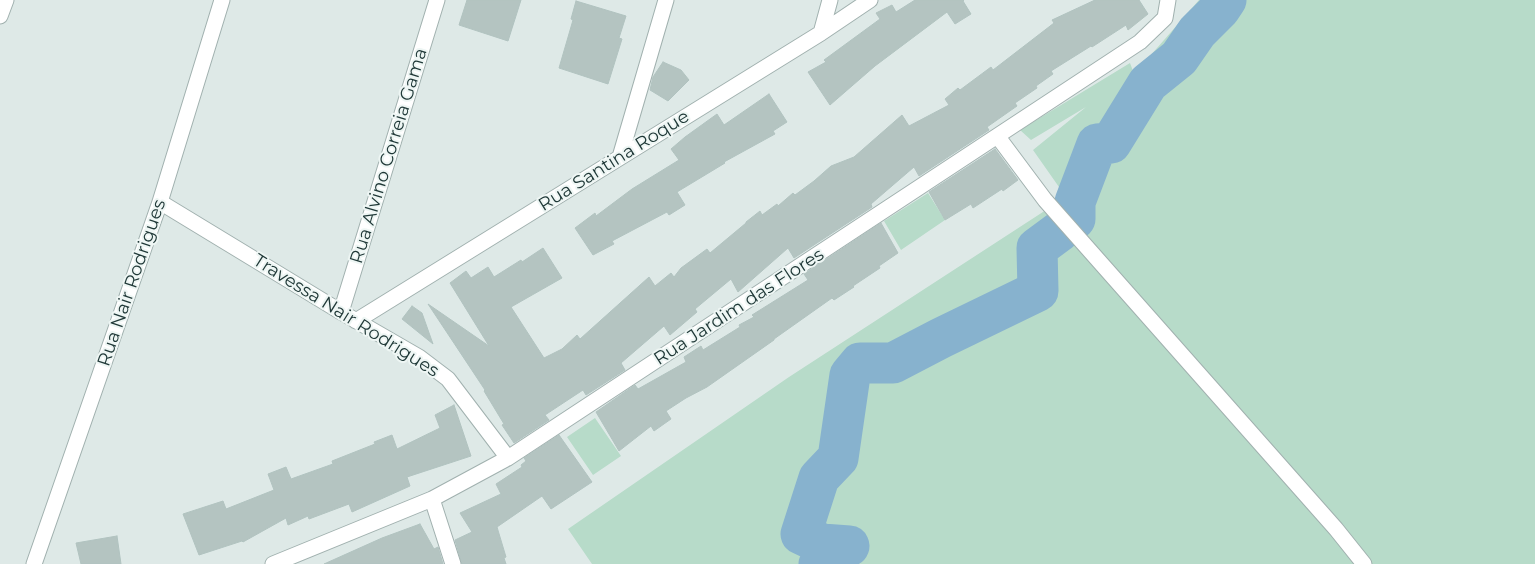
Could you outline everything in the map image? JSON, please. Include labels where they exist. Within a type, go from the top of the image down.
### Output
[{"type":"street","points":[[0,16],[6,0]]},
{"type":"street","name":"Rua Nair Rodrigues","points":[[34,564],[160,202],[222,0]]},
{"type":"street","name":"Rua Alvino Correia Gama","points":[[341,312],[437,0]]},
{"type":"street","points":[[620,157],[666,0]]},
{"type":"street","points":[[821,33],[830,0]]},
{"type":"street","name":"Rua Santina Roque","points":[[356,321],[821,33],[870,0]]},
{"type":"street","name":"Rua Jardim das Flores","points":[[273,564],[432,499],[508,458],[1140,42],[1165,18],[1168,0]]},
{"type":"street","points":[[998,136],[1045,200],[1336,529],[1364,564]]},
{"type":"street","name":"Travessa Nair Rodrigues","points":[[160,202],[419,357],[448,379],[508,458]]},
{"type":"street","points":[[432,499],[453,564]]},
{"type":"green space","points":[[1199,0],[1535,0],[1535,564],[592,564],[568,529],[789,377],[1066,197],[1033,150],[1086,107],[1031,140],[1020,130],[1130,63],[1133,71],[1143,64]]},
{"type":"green space","points":[[928,193],[945,220],[901,250],[884,221]]},
{"type":"green space","points":[[595,418],[621,456],[593,475],[567,437]]},
{"type":"building","points":[[467,0],[521,0],[508,41],[459,25]]},
{"type":"building","points":[[915,0],[964,0],[971,14],[955,24],[947,12],[875,66],[830,105],[808,72],[826,62],[824,60],[880,19],[876,13],[892,5],[896,12]]},
{"type":"building","points":[[1095,0],[1139,0],[1148,14],[1128,30],[1126,25],[1051,71],[1053,74],[1015,103],[1017,106],[987,127],[989,130],[919,176],[914,167],[871,204],[872,207],[794,258],[788,248],[738,292],[731,279],[695,309],[697,312],[670,335],[664,326],[621,363],[625,370],[586,395],[583,390],[545,415],[549,420],[514,443],[502,425],[504,424],[485,390],[428,304],[489,346],[450,283],[466,271],[471,278],[488,267],[494,277],[543,248],[562,278],[511,307],[544,358],[562,349],[577,335],[580,339],[649,277],[655,286],[671,273],[674,277],[681,268],[707,249],[710,253],[760,211],[762,215],[777,204],[778,206],[793,193],[795,195],[814,181],[831,166],[854,157],[902,115],[909,126],[949,105],[945,99],[958,88],[960,90],[991,67],[993,70],[1054,23],[1052,20]]},
{"type":"building","points":[[576,1],[626,16],[619,38],[622,39],[608,84],[559,68],[573,20],[571,19]]},
{"type":"building","points":[[663,62],[681,70],[689,80],[668,101],[650,90],[653,77]]},
{"type":"building","points":[[769,94],[787,122],[773,131],[775,134],[724,162],[677,192],[685,205],[669,215],[667,212],[612,241],[614,244],[593,255],[575,228],[595,213],[596,216],[632,189],[679,160],[671,149],[717,114],[724,125]]},
{"type":"building","points":[[995,149],[1018,180],[973,208],[971,204],[945,220],[929,192]]},
{"type":"building","points":[[881,223],[898,253],[854,287],[834,300],[832,298],[707,387],[666,411],[671,419],[654,431],[651,426],[619,451],[596,412],[635,385],[638,389],[686,362],[684,357],[701,346],[703,350],[740,327],[739,325],[754,317],[752,315],[808,280],[804,274]]},
{"type":"building","points":[[412,306],[422,313],[433,344],[402,319]]},
{"type":"building","points":[[454,405],[471,456],[407,477],[410,486],[352,512],[349,504],[309,519],[308,516],[288,525],[286,518],[243,542],[199,555],[183,514],[223,501],[226,509],[274,490],[268,474],[286,467],[291,479],[333,464],[332,461],[392,435],[397,449],[440,428],[435,415]]},
{"type":"building","points":[[559,435],[592,482],[551,509],[542,496],[497,527],[506,557],[504,558],[506,564],[462,564],[455,540],[472,532],[460,513],[501,494],[496,484],[522,467],[521,465],[526,461],[524,458]]},
{"type":"building","points":[[420,524],[434,549],[438,547],[443,564],[324,564],[382,538]]},
{"type":"building","points":[[117,536],[121,564],[81,564],[76,543]]},
{"type":"waterway","points":[[1075,219],[1075,202],[1097,144],[1111,143],[1148,83],[1179,58],[1197,32],[1220,9],[1226,0]]},
{"type":"waterway","points":[[819,564],[823,558],[849,546],[822,544],[801,534],[819,478],[838,458],[850,375],[860,363],[893,363],[1038,291],[1037,248],[1060,231]]}]
